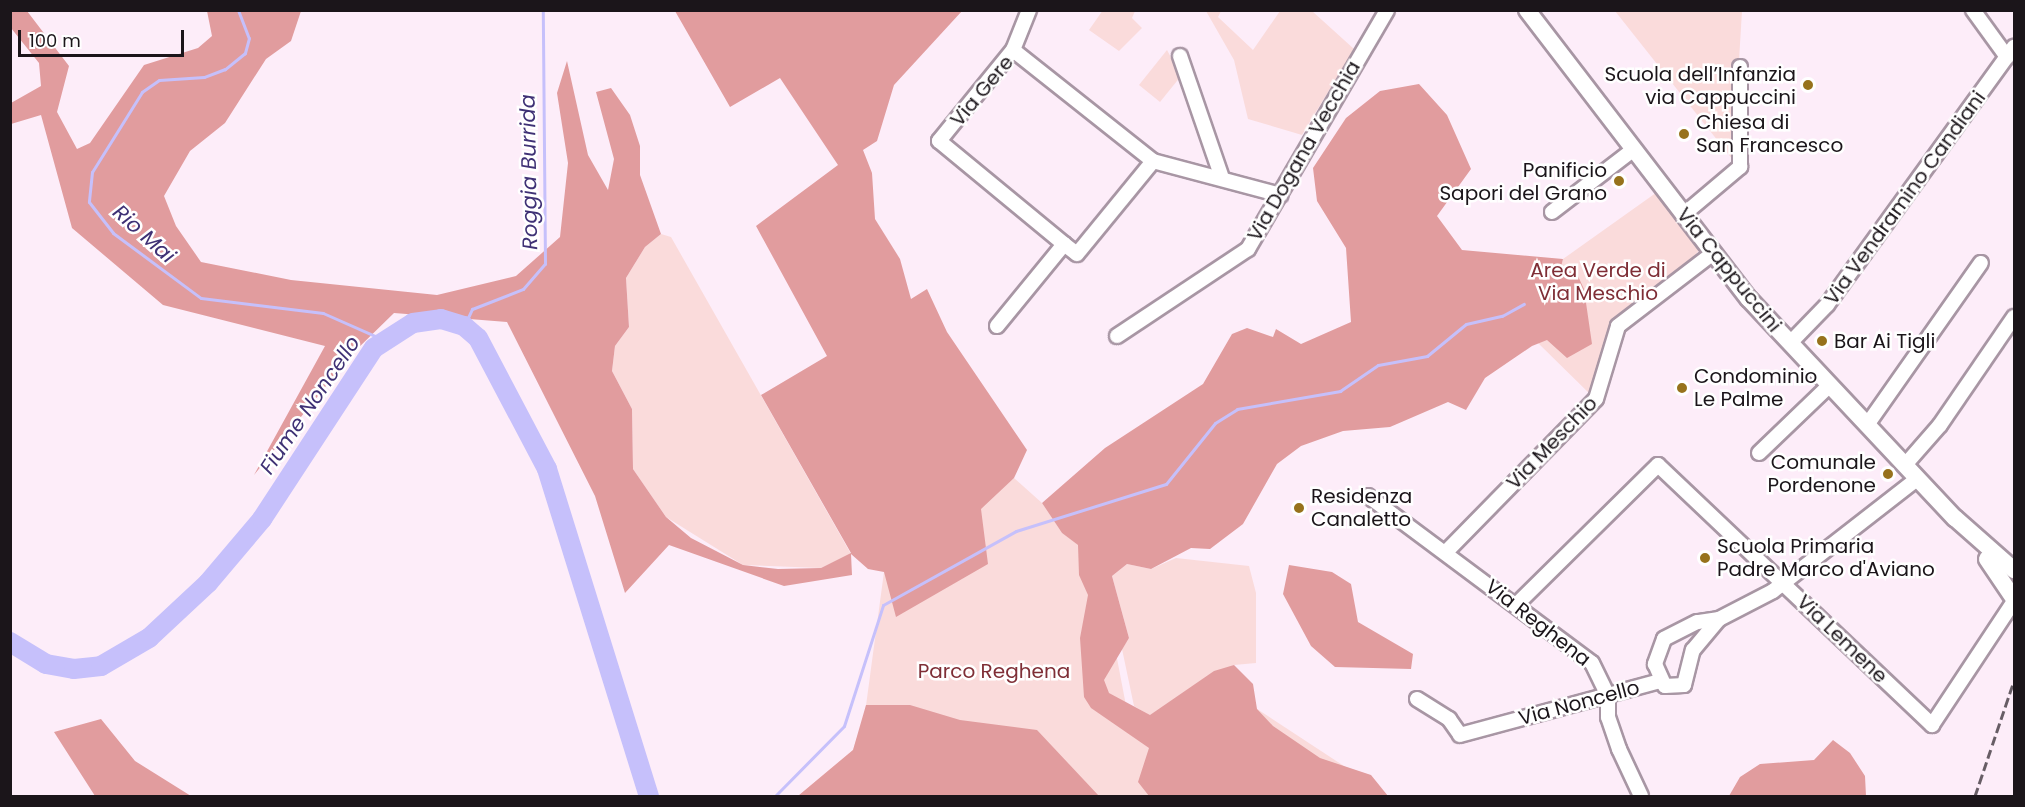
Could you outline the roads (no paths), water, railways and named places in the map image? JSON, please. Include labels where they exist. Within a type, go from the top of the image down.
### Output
[{"type":"main road","name":"Via Cappuccini","points":[[1518,10],[1539,27]]},
{"type":"main road","name":"Via Cappuccini","points":[[1527,10],[1713,253],[1790,343],[1954,518],[1999,562],[2014,570]]},
{"type":"main road","name":"Via Cappuccini","points":[[1954,518],[2014,600]]},
{"type":"street","points":[[1013,50],[1029,10]]},
{"type":"street","name":"Via Dogana Vecchia","points":[[1117,336],[1248,249],[1387,10]]},
{"type":"street","points":[[1973,10],[2011,52]]},
{"type":"street","name":"Via Gere","points":[[1064,244],[939,141],[1013,50],[1153,161],[1221,175],[1281,195]]},
{"type":"street","name":"Via Vendramino Candiani","points":[[1790,343],[1838,291],[2011,52]]},
{"type":"street","points":[[1180,56],[1221,175]]},
{"type":"street","points":[[1683,215],[1740,167],[1740,67]]},
{"type":"street","points":[[1552,213],[1634,149]]},
{"type":"street","points":[[997,326],[1064,244],[1077,254],[1153,161]]},
{"type":"street","name":"Via Meschio","points":[[1446,552],[1596,399],[1618,326],[1713,253]]},
{"type":"street","points":[[1867,425],[1981,262]]},
{"type":"street","points":[[1905,465],[1940,425],[2014,317]]},
{"type":"street","points":[[1759,453],[1830,385]]},
{"type":"street","name":"Via Lemene","points":[[1517,604],[1658,465],[1932,725],[2014,600]]},
{"type":"street","name":"Via Noncello","points":[[1417,699],[1449,719],[1460,735],[1660,681],[1670,687],[1684,685],[1693,650],[1719,619],[1784,583],[1917,479]]},
{"type":"street","name":"Via Reghena","points":[[1368,496],[1517,604],[1592,663],[1608,696],[1608,717],[1641,796]]},
{"type":"street","name":"Via Cappuccini","points":[[1999,562],[2014,579]]},
{"type":"street","points":[[1660,681],[1655,664],[1664,639],[1689,625],[1719,619]]},
{"type":"waterway","name":"Rio Mai","points":[[238,10],[249,38],[245,53],[225,69],[204,77],[159,80],[142,92],[92,172],[89,202],[113,233],[201,298],[323,313],[382,339]]},
{"type":"waterway","name":"Roggia Burrida","points":[[464,326],[472,309],[523,289],[545,264],[543,10]]},
{"type":"waterway","points":[[775,796],[844,726],[883,605],[1016,531],[1166,484],[1215,423],[1237,409],[1340,391],[1378,365],[1427,356],[1466,324],[1502,316],[1524,304]]},
{"type":"waterway","name":"Fiume Noncello","points":[[10,642],[46,664],[74,669],[101,666],[149,638],[208,583],[262,519],[374,348],[413,323],[441,319],[464,326],[478,338],[547,469],[649,796]]},
{"type":"railway","points":[[1975,796],[2014,681]]},
{"type":"place","name":"Scuola dell’Infanzia via Cappuccini","points":[[1808,85]]},
{"type":"place","name":"Chiesa di San Francesco","points":[[1684,134]]},
{"type":"place","name":"Panificio Sapori del Grano","points":[[1619,181]]},
{"type":"place","name":"Bar Ai Tigli","points":[[1822,341]]},
{"type":"place","name":"Condominio Le Palme","points":[[1682,388]]},
{"type":"place","name":"Comunale Pordenone","points":[[1888,474]]},
{"type":"place","name":"Residenza Canaletto","points":[[1299,508]]},
{"type":"place","name":"Scuola Primaria Padre Marco d'Aviano","points":[[1705,558]]},
{"type":"park label","name":"Area Verde di Via Meschio","points":[[1598,282]]},
{"type":"park label","name":"Parco Reghena","points":[[994,671]]}]
